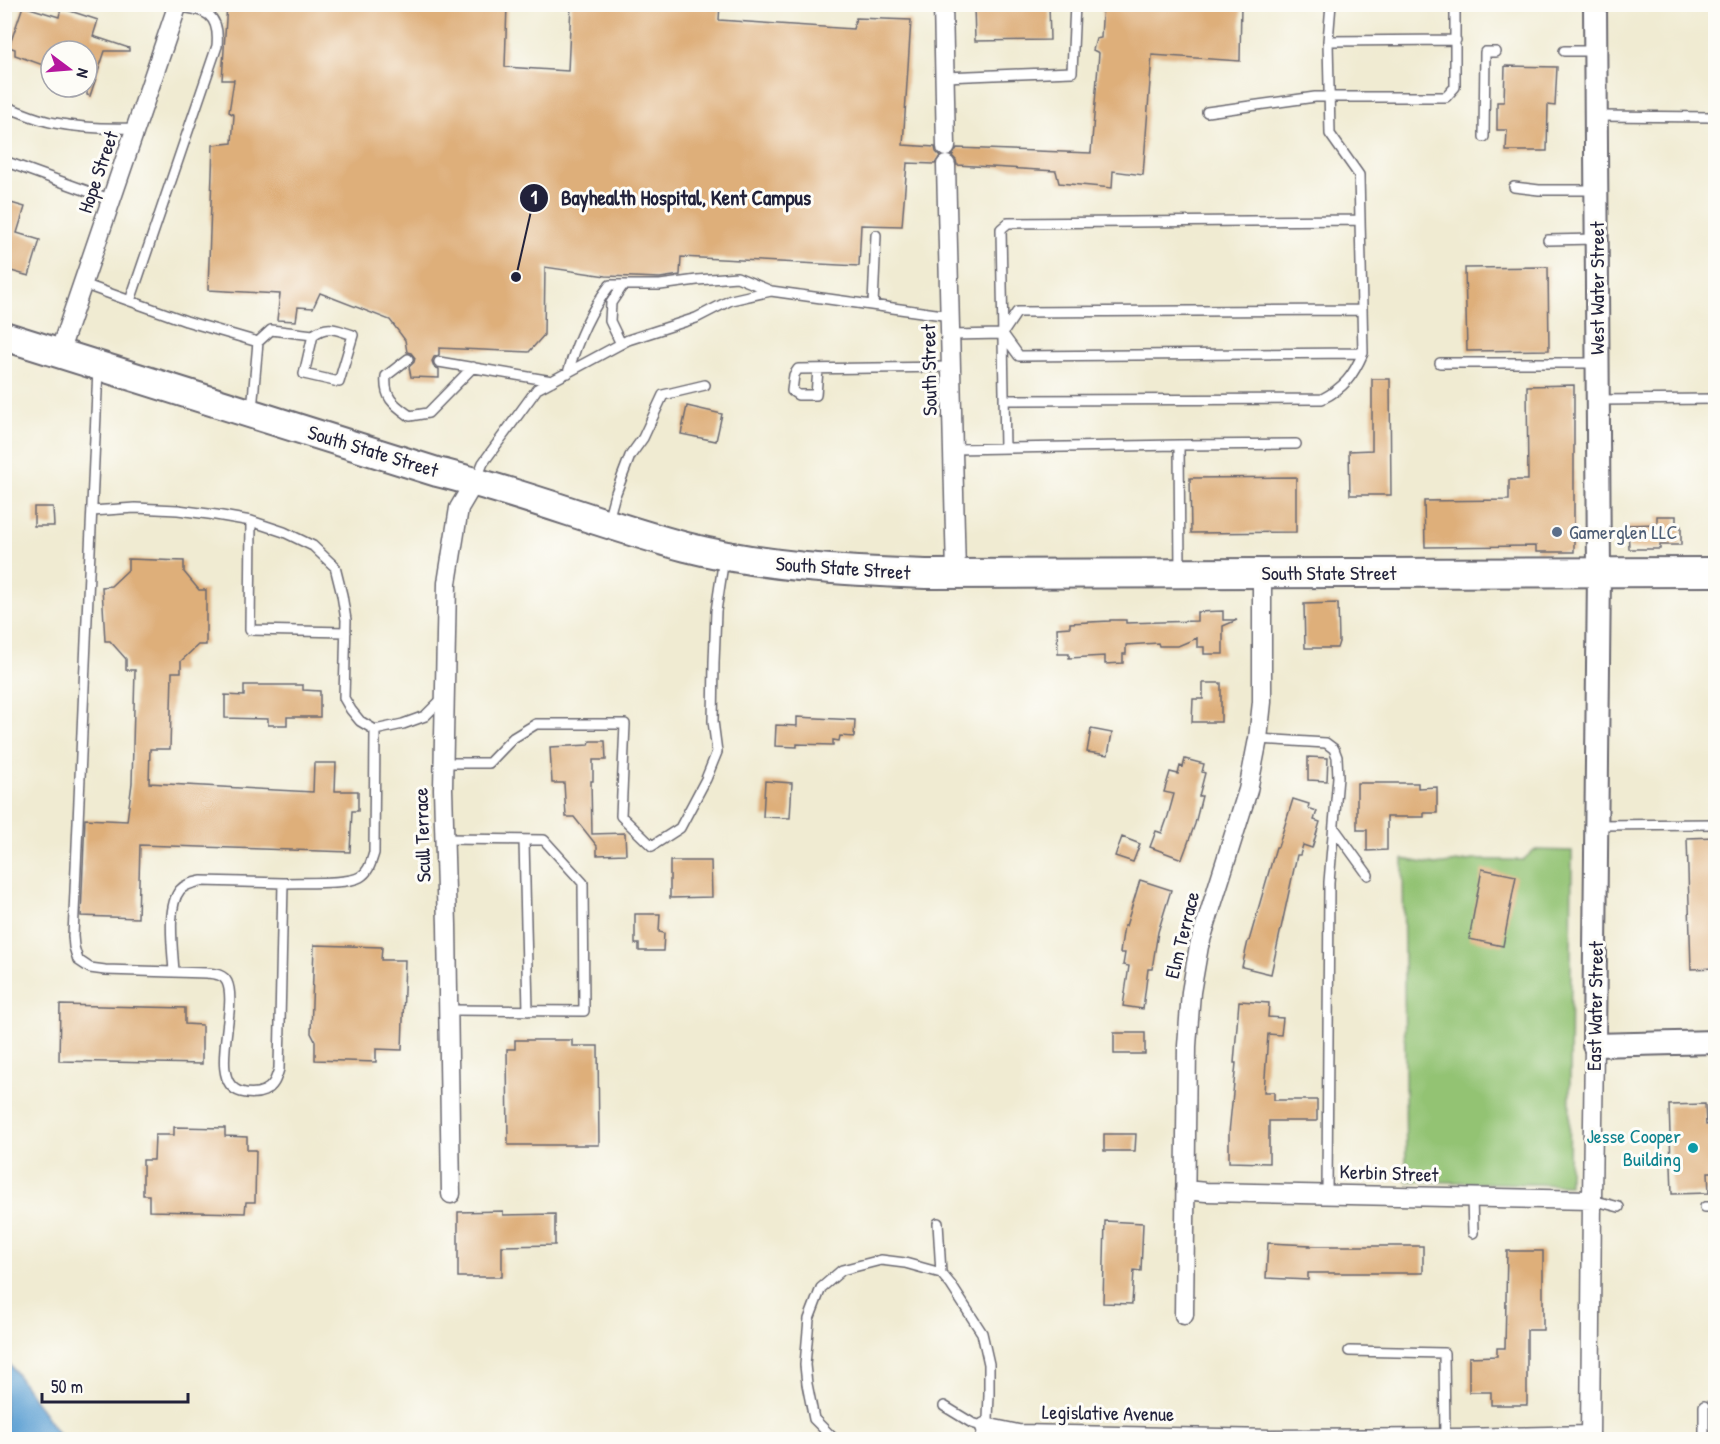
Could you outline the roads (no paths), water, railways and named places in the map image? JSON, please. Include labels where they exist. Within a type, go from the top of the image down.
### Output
[{"type":"main road","name":"South State Street","points":[[4,336],[436,472],[475,481],[685,547],[765,562],[838,571],[956,574],[1716,572]]},
{"type":"street","name":"South Street","points":[[943,4],[956,574]]},
{"type":"street","name":"West Water Street","points":[[1595,4],[1599,572]]},
{"type":"street","name":"Hope Street","points":[[58,353],[112,200],[175,5]]},
{"type":"street","name":"Scull Terrace","points":[[451,1194],[443,763],[447,583],[459,508],[475,481]]},
{"type":"street","name":"East Water Street","points":[[1590,1437],[1599,572]]},
{"type":"street","name":"Elm Terrace","points":[[1184,1315],[1187,1046],[1191,992],[1199,946],[1248,790],[1258,739],[1262,702],[1262,573]]},
{"type":"street","points":[[1594,1045],[1716,1042]]},
{"type":"street","name":"Kerbin Street","points":[[1185,1190],[1592,1200]]},
{"type":"street","name":"Legislative Avenue","points":[[982,1433],[1018,1437],[1270,1439],[1590,1437]]},
{"type":"lane","points":[[945,76],[1072,72],[1075,4]]},
{"type":"lane","points":[[1004,400],[1322,399],[1338,391],[1355,370],[1363,353],[1359,175],[1330,134],[1328,41],[1331,4]]},
{"type":"lane","points":[[1207,112],[1315,98],[1446,97],[1455,87],[1455,4]]},
{"type":"lane","points":[[130,301],[217,46],[218,38],[214,19],[206,12],[175,5]]},
{"type":"lane","points":[[1328,41],[1456,40]]},
{"type":"lane","points":[[1564,51],[1595,51]]},
{"type":"lane","points":[[1484,137],[1485,52],[1496,52]]},
{"type":"lane","points":[[4,106],[55,123],[95,128],[136,128]]},
{"type":"lane","points":[[1595,116],[1716,117]]},
{"type":"lane","points":[[4,161],[112,200]]},
{"type":"lane","points":[[1514,187],[1539,190],[1596,190]]},
{"type":"lane","points":[[1005,448],[1001,229],[1008,223],[1360,220]]},
{"type":"lane","points":[[873,305],[876,235]]},
{"type":"lane","points":[[1548,240],[1596,238]]},
{"type":"lane","points":[[567,373],[578,339],[598,300],[610,285],[660,285],[736,277],[771,291],[950,316]]},
{"type":"lane","points":[[83,284],[186,321],[258,342]]},
{"type":"lane","points":[[621,344],[610,321],[611,303],[623,285]]},
{"type":"lane","points":[[475,481],[483,463],[537,389],[628,340],[696,318],[731,300],[771,291]]},
{"type":"lane","points":[[1003,334],[1017,312],[1362,310]]},
{"type":"lane","points":[[251,413],[258,342],[271,330],[313,335],[329,327],[353,335],[339,382],[304,374],[313,335]]},
{"type":"lane","points":[[951,335],[1003,334]]},
{"type":"lane","points":[[1003,334],[1019,356],[1363,353]]},
{"type":"lane","points":[[408,360],[386,376],[385,389],[393,403],[410,416],[428,413],[473,367]]},
{"type":"lane","points":[[439,362],[552,381]]},
{"type":"lane","points":[[1440,363],[1598,363]]},
{"type":"lane","points":[[99,366],[74,912],[74,947],[78,960],[90,968],[105,970],[221,975],[227,982],[229,995],[224,1067],[227,1082],[234,1090],[246,1093],[262,1092],[270,1088],[279,1069],[283,883]]},
{"type":"lane","points":[[818,369],[951,367]]},
{"type":"lane","points":[[608,523],[614,498],[630,456],[644,438],[663,395],[705,385]]},
{"type":"lane","points":[[1598,400],[1716,399]]},
{"type":"lane","points":[[953,449],[1296,444]]},
{"type":"lane","points":[[1179,445],[1180,573]]},
{"type":"lane","points":[[92,511],[135,508],[178,510],[251,521],[284,532],[313,546],[335,567],[346,620],[344,698],[360,721],[375,730],[404,724],[424,716],[444,697]]},
{"type":"lane","points":[[251,521],[249,630],[346,632]]},
{"type":"lane","points":[[443,763],[489,763],[513,738],[536,724],[625,724],[621,816],[652,846],[680,828],[706,779],[717,752],[713,720],[714,662],[716,611],[724,556]]},
{"type":"lane","points":[[174,972],[172,913],[180,889],[189,884],[201,881],[283,883],[348,881],[360,877],[370,867],[374,853],[375,827],[375,730]]},
{"type":"lane","points":[[1258,739],[1326,743],[1334,750],[1337,757],[1338,777],[1329,882],[1327,1194]]},
{"type":"lane","points":[[1597,825],[1716,825]]},
{"type":"lane","points":[[1334,828],[1368,875]]},
{"type":"lane","points":[[445,839],[544,840],[583,883],[584,1011],[448,1010]]},
{"type":"lane","points":[[524,840],[528,1011]]},
{"type":"lane","points":[[1472,1198],[1473,1233]]},
{"type":"lane","points":[[1592,1200],[1619,1207]]},
{"type":"lane","points":[[1705,1207],[1716,1207]]},
{"type":"lane","points":[[938,1223],[941,1274]]},
{"type":"lane","points":[[835,1440],[814,1419],[806,1365],[808,1320],[821,1288],[842,1270],[881,1260],[905,1263],[941,1274],[951,1284],[982,1333],[988,1364],[989,1395],[988,1419],[982,1433],[972,1423],[944,1406]]},
{"type":"lane","points":[[1349,1351],[1444,1353],[1456,1439]]},
{"type":"lane","points":[[1704,1406],[1704,1440]]},
{"type":"water","points":[[4,1361],[9,1363],[62,1439],[5,1439]]},
{"type":"place","name":"Bayhealth Hospital, Kent Campus","points":[[516,277]]},
{"type":"place","name":"Gamerglen LLC","points":[[1557,532]]},
{"type":"place","name":"Jesse Cooper Building","points":[[1693,1148]]}]
